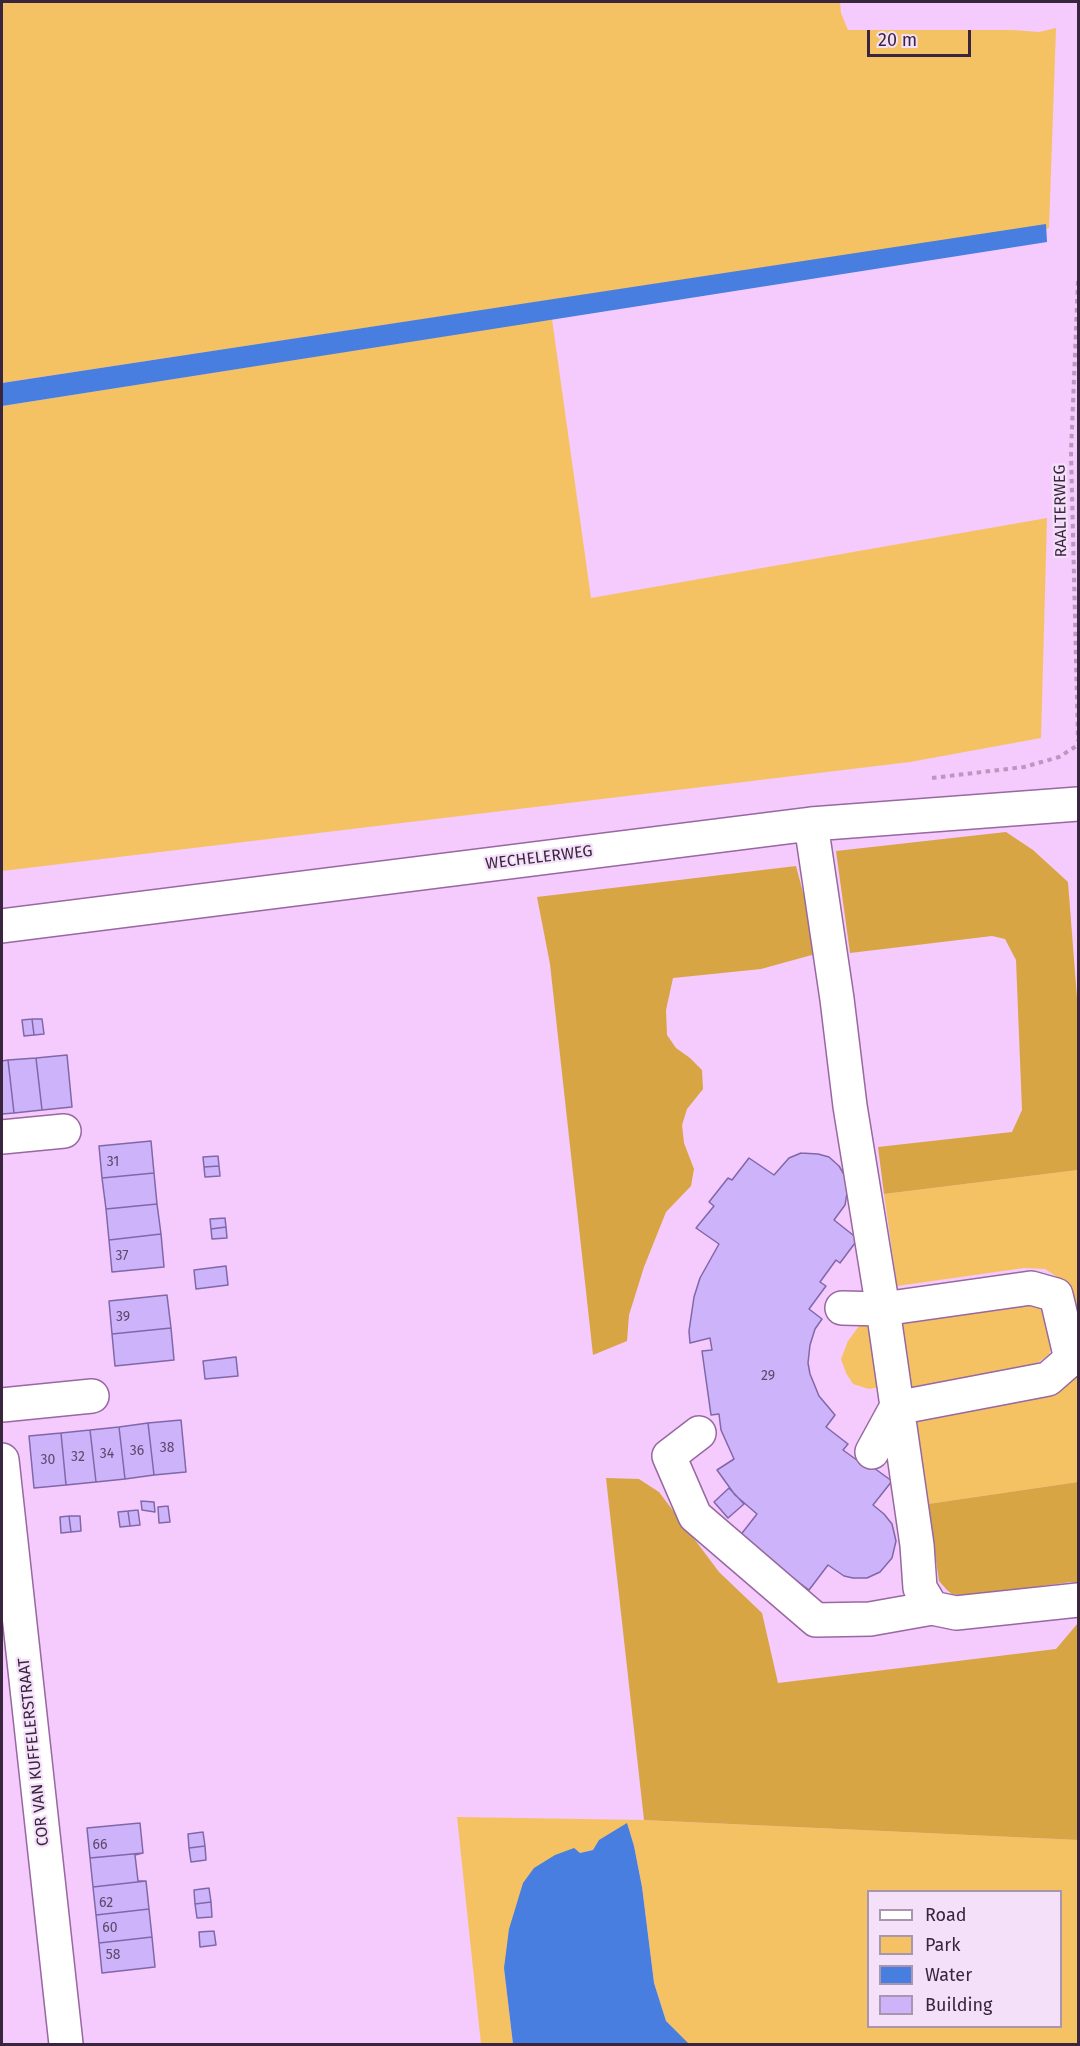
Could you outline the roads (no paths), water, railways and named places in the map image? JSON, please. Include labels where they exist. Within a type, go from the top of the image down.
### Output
[{"type":"street","name":"WECHELERWEG","points":[[2,926],[812,824],[1078,804]]},
{"type":"street","points":[[812,824],[837,999],[849,1106],[883,1309],[917,1545],[920,1588],[932,1608]]},
{"type":"street","points":[[2,1137],[64,1131]]},
{"type":"street","points":[[842,1308],[883,1309],[1031,1288],[1056,1295],[1071,1359],[1048,1379],[896,1408]]},
{"type":"street","points":[[2,1405],[92,1396]]},
{"type":"street","points":[[872,1452],[896,1408]]},
{"type":"street","points":[[699,1433],[669,1456],[695,1515],[816,1620],[870,1619],[932,1608],[956,1613],[1078,1600]]},
{"type":"street","name":"COR VAN KUFFELERSTRAAT","points":[[2,1460],[66,2044]]},
{"type":"water","points":[[1046,224],[1047,242],[2,406],[2,383]]},
{"type":"water","points":[[627,1823],[642,1887],[654,1983],[666,2021],[689,2044],[513,2044],[504,1968],[509,1929],[523,1883],[534,1868],[555,1855],[574,1848],[580,1853],[593,1850],[599,1840]]}]
